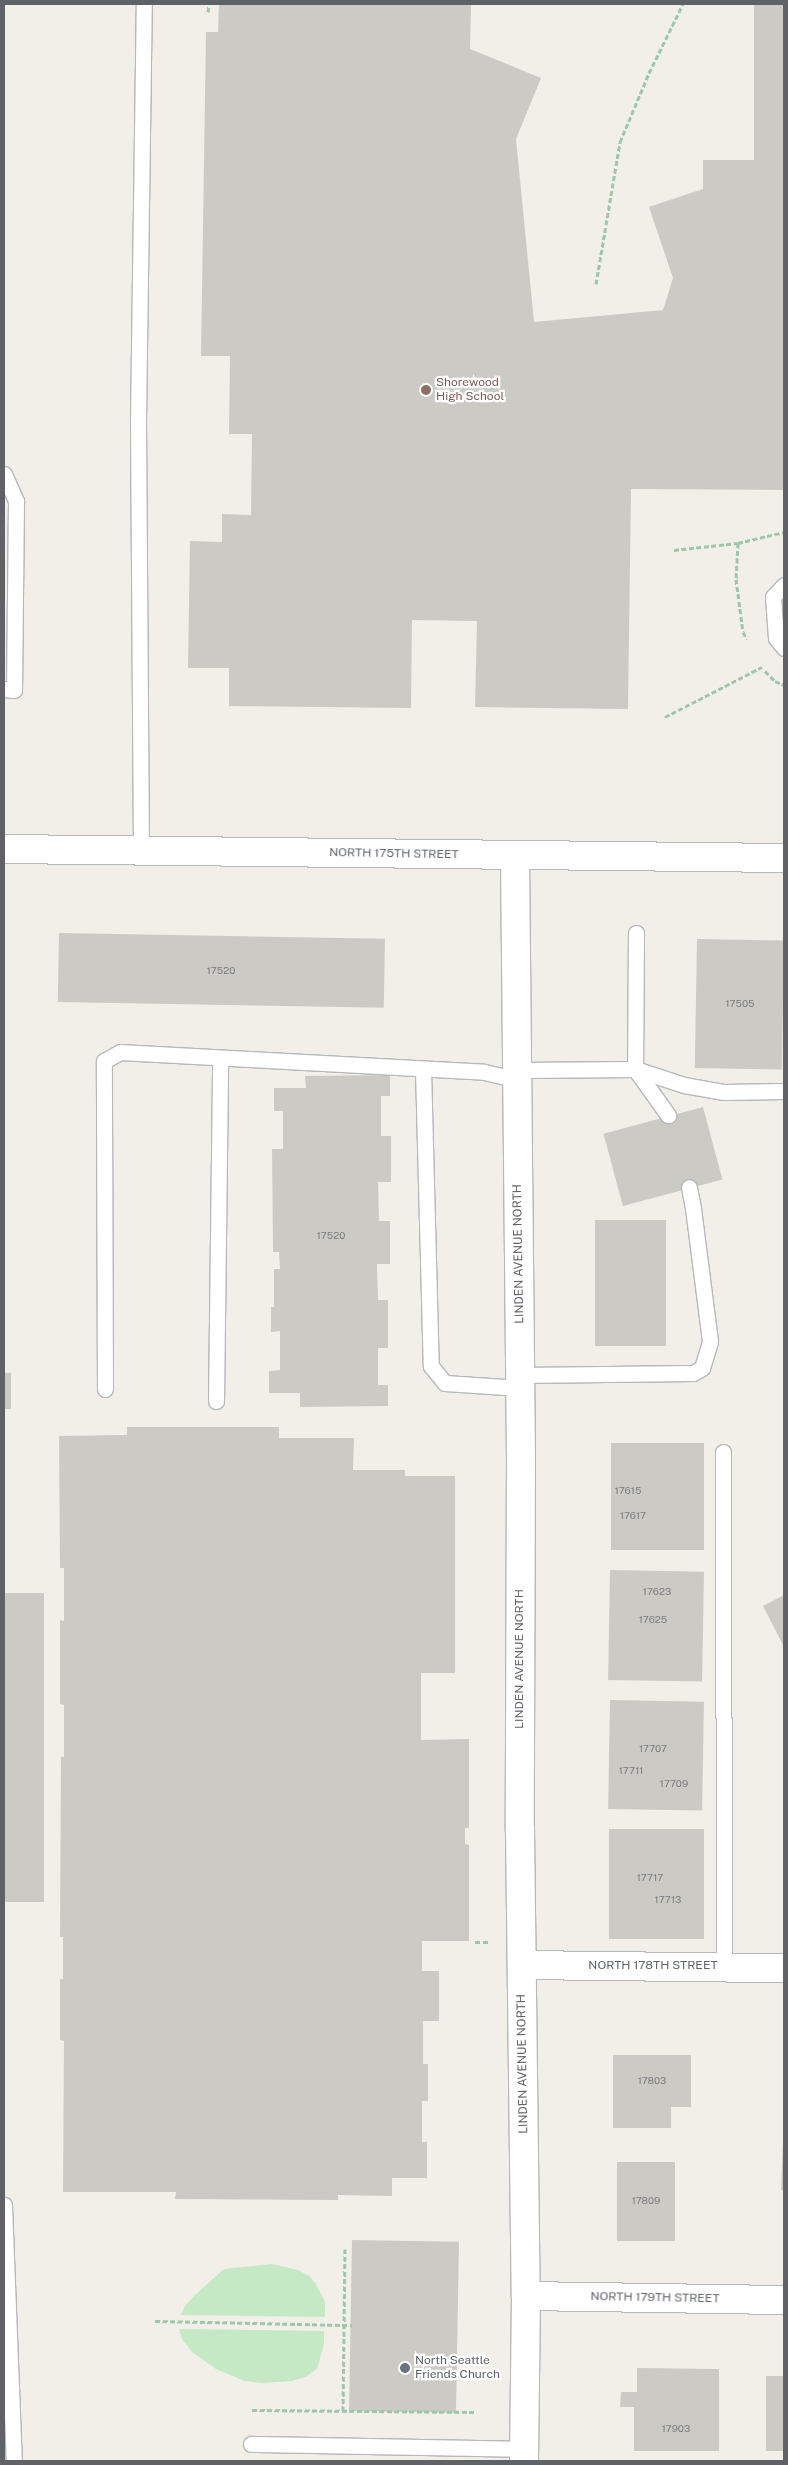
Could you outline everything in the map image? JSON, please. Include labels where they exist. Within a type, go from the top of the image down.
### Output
[{"type":"street","name":"NORTH 175TH STREET","points":[[4,849],[784,858]]},
{"type":"street","name":"LINDEN AVENUE NORTH","points":[[515,856],[526,2296],[524,2455]]},
{"type":"street","name":"NORTH 178TH STREET","points":[[522,1965],[784,1968]]},
{"type":"street","name":"NORTH 179TH STREET","points":[[526,2296],[784,2300]]},
{"type":"lane","points":[[141,852],[138,420],[144,4]]},
{"type":"lane","points":[[4,474],[16,501],[14,690],[4,689]]},
{"type":"lane","points":[[784,585],[773,597],[776,638],[784,648]]},
{"type":"lane","points":[[636,933],[635,1069],[668,1115]]},
{"type":"lane","points":[[105,1389],[104,1061],[120,1052],[517,1075],[635,1069],[684,1085],[724,1092],[784,1091]]},
{"type":"lane","points":[[216,1401],[220,1058]]},
{"type":"lane","points":[[423,1069],[430,1366],[446,1383],[693,1372],[702,1368],[710,1341],[689,1188]]},
{"type":"lane","points":[[723,1452],[724,1966]]},
{"type":"lane","points":[[4,2205],[14,2461]]},
{"type":"lane","points":[[252,2444],[524,2455]]},
{"type":"path","points":[[208,4],[208,12]]},
{"type":"path","points":[[596,284],[620,142],[649,72],[683,4]]},
{"type":"path","points":[[674,550],[738,543],[784,532]]},
{"type":"path","points":[[738,543],[736,579],[738,606],[743,632],[751,647]]},
{"type":"path","points":[[758,661],[775,681],[784,684]]},
{"type":"path","points":[[665,717],[762,667]]},
{"type":"path","points":[[343,2411],[345,2249]]},
{"type":"path","points":[[155,2321],[352,2325]]},
{"type":"path","points":[[252,2410],[476,2412]]},
{"type":"green space","points":[[272,2264],[298,2270],[309,2276],[316,2284],[325,2302],[325,2317],[181,2315],[185,2306],[194,2296],[224,2269]]},
{"type":"green space","points":[[179,2329],[324,2331],[324,2344],[317,2369],[305,2377],[292,2381],[262,2383],[245,2381],[216,2369],[192,2352],[182,2339]]},
{"type":"building","points":[[219,4],[471,4],[470,49],[541,78],[516,139],[534,322],[663,310],[673,278],[649,207],[703,189],[703,160],[754,160],[754,4],[784,4],[784,490],[631,489],[628,709],[475,707],[477,621],[412,620],[411,708],[229,706],[229,668],[188,668],[190,541],[222,542],[222,514],[251,515],[252,434],[229,434],[230,356],[201,356],[206,32],[218,32]]},
{"type":"building","points":[[59,933],[385,939],[384,1008],[58,1002]]},
{"type":"building","points":[[697,939],[784,941],[782,1069],[695,1068]]},
{"type":"building","points":[[390,1075],[390,1096],[381,1096],[381,1136],[391,1136],[391,1182],[378,1182],[379,1221],[390,1221],[390,1264],[377,1264],[378,1300],[388,1300],[388,1348],[378,1348],[378,1385],[388,1385],[388,1406],[300,1407],[300,1393],[269,1393],[269,1371],[280,1370],[280,1331],[271,1332],[271,1307],[274,1307],[274,1269],[280,1269],[279,1252],[273,1252],[272,1149],[283,1149],[283,1111],[274,1111],[274,1088],[306,1088],[305,1076]]},
{"type":"building","points":[[703,1107],[722,1179],[623,1206],[604,1134]]},
{"type":"building","points":[[595,1220],[666,1220],[666,1346],[595,1346]]},
{"type":"building","points":[[4,1373],[11,1373],[11,1409],[4,1409]]},
{"type":"building","points":[[127,1427],[279,1427],[279,1438],[354,1438],[353,1470],[405,1470],[405,1476],[455,1476],[455,1673],[421,1673],[421,1740],[469,1739],[469,1828],[465,1828],[465,1844],[469,1845],[469,1941],[422,1941],[422,1971],[439,1971],[439,2021],[423,2021],[423,2064],[428,2064],[428,2101],[422,2101],[422,2142],[427,2142],[427,2178],[392,2178],[392,2196],[338,2195],[338,2200],[175,2199],[176,2192],[63,2192],[64,2041],[60,2040],[60,1979],[63,1979],[63,1937],[60,1937],[61,1757],[64,1757],[64,1705],[60,1704],[60,1620],[64,1621],[64,1568],[60,1568],[59,1436],[127,1435]]},
{"type":"building","points":[[611,1443],[704,1443],[704,1550],[611,1550]]},
{"type":"building","points":[[610,1570],[704,1572],[702,1682],[608,1680]]},
{"type":"building","points":[[4,1593],[44,1593],[44,1902],[4,1902]]},
{"type":"building","points":[[784,1595],[784,1647],[763,1606]]},
{"type":"building","points":[[610,1700],[704,1702],[702,1811],[608,1809]]},
{"type":"building","points":[[609,1829],[704,1829],[704,1939],[609,1939]]},
{"type":"building","points":[[613,2055],[691,2055],[691,2107],[671,2107],[671,2128],[613,2128]]},
{"type":"building","points":[[784,2141],[784,2191],[781,2190]]},
{"type":"building","points":[[617,2162],[675,2162],[675,2241],[617,2241]]},
{"type":"building","name":"North Seattle Friends Church","points":[[352,2240],[459,2242],[456,2413],[349,2411]]},
{"type":"building","points":[[637,2368],[719,2369],[719,2451],[634,2451],[634,2407],[620,2407],[621,2392],[637,2392]]},
{"type":"building","points":[[766,2376],[784,2376],[784,2451],[766,2451]]},
{"type":"place","name":"Shorewood High School","points":[[426,390]]},
{"type":"place","name":"North Seattle Friends Church","points":[[405,2368]]}]
